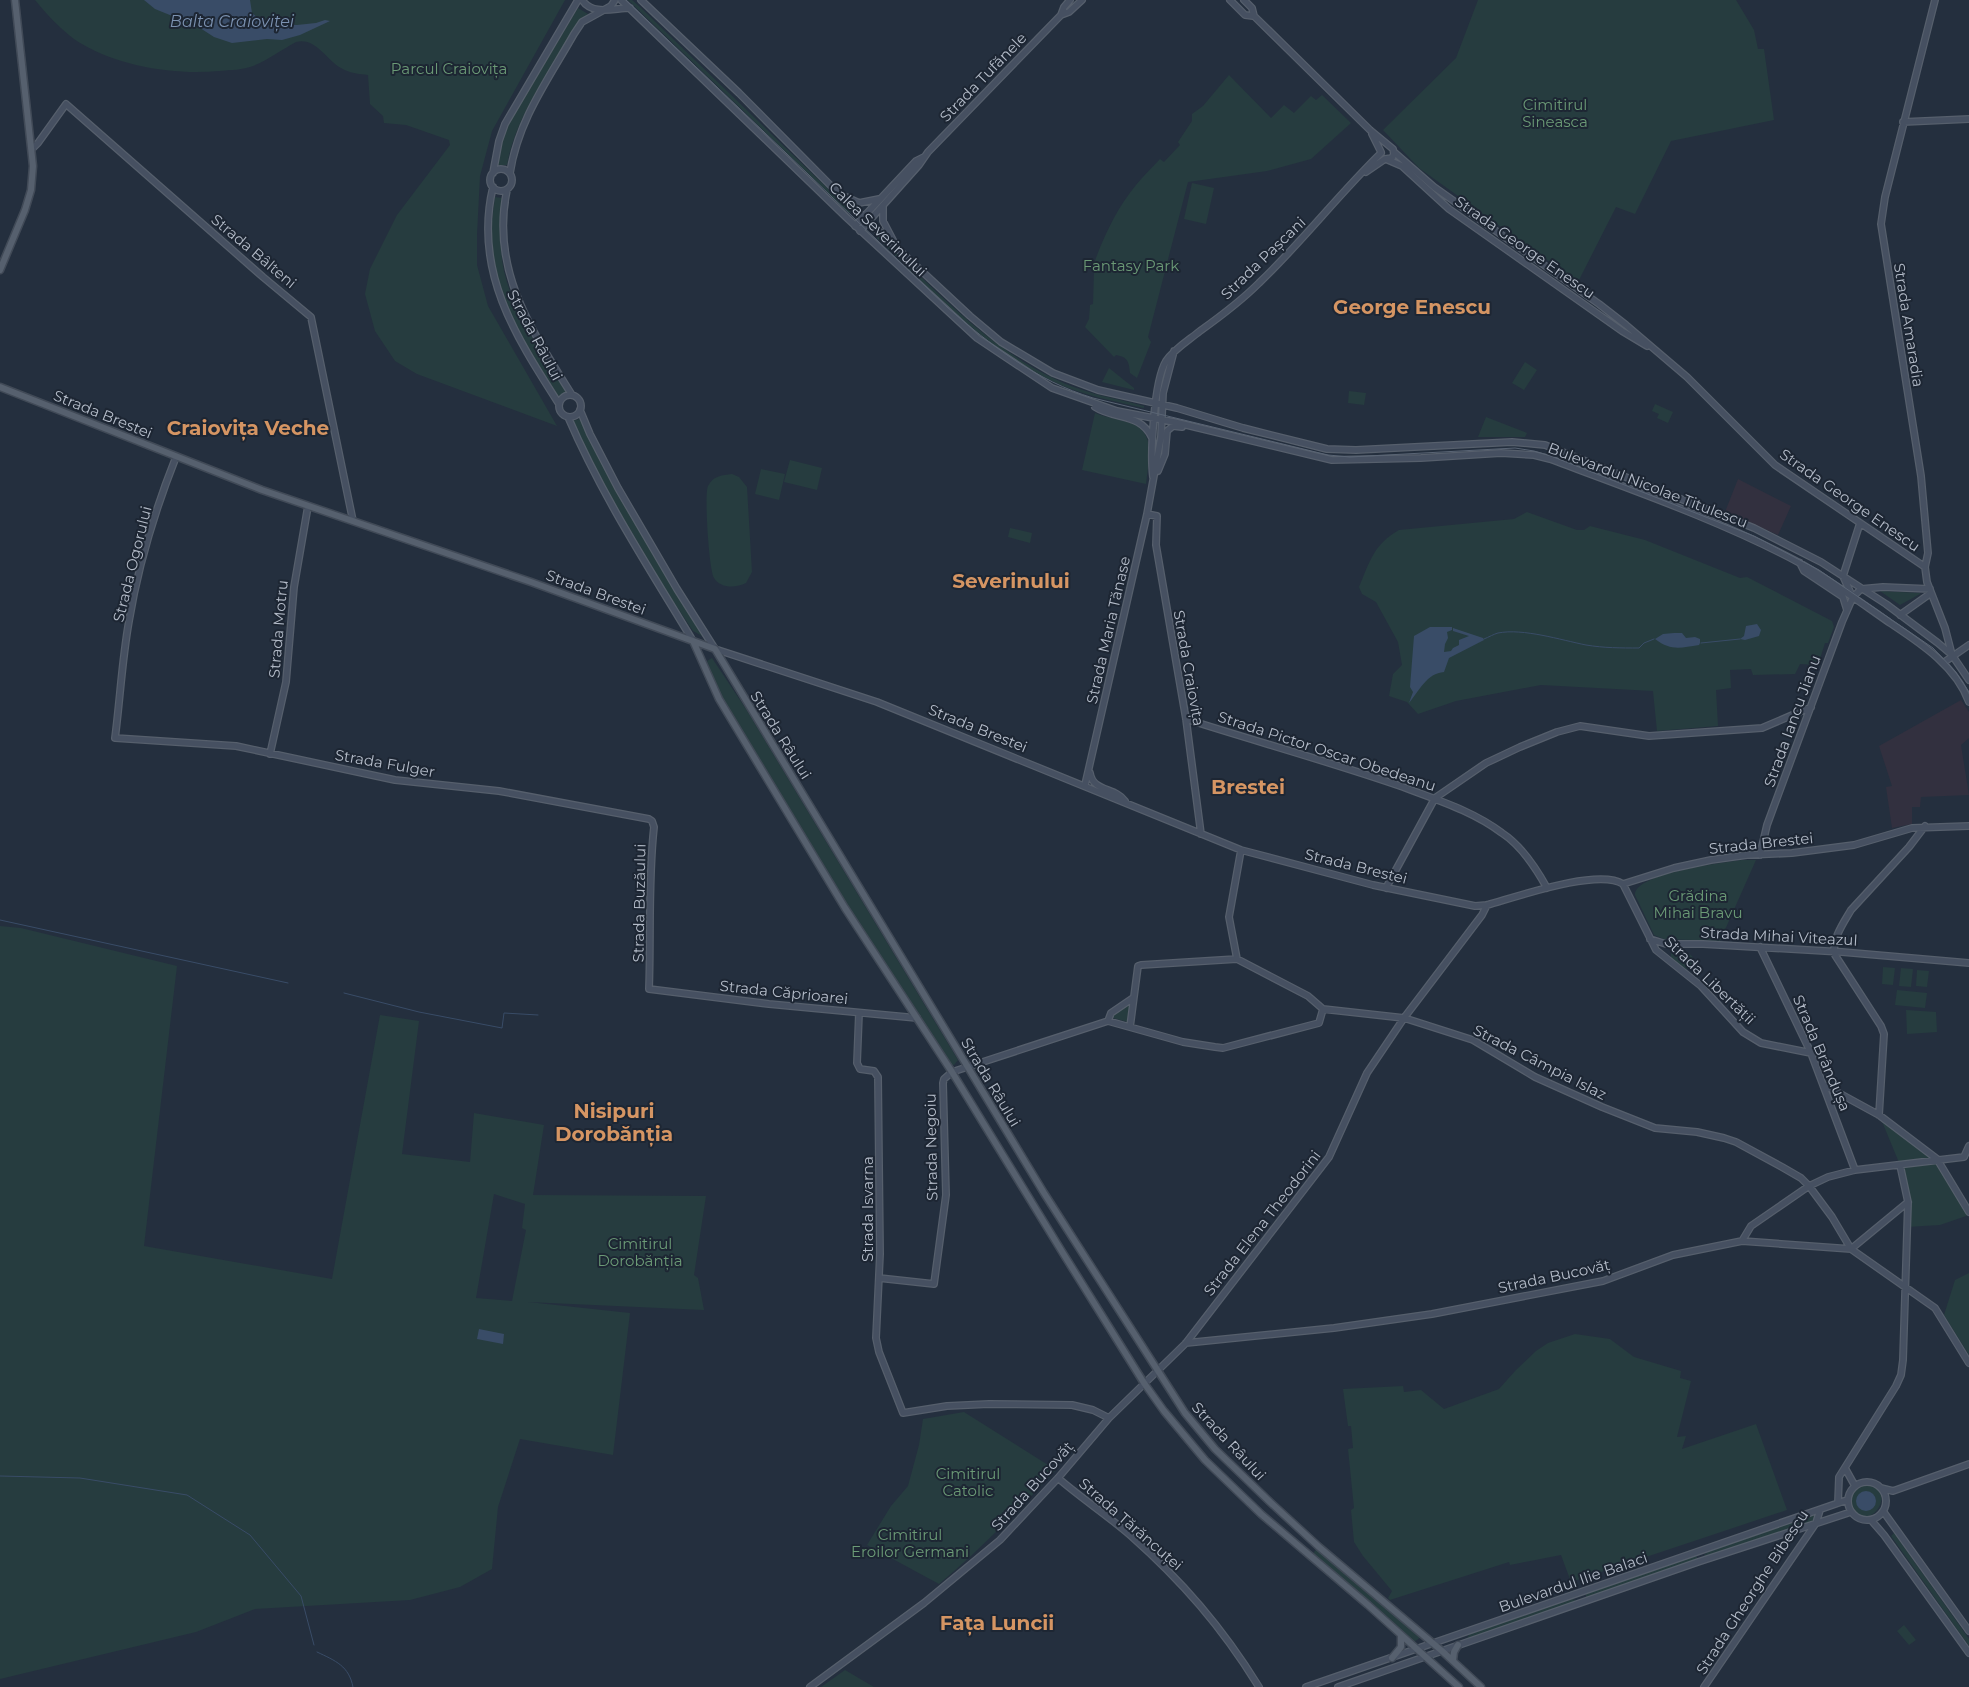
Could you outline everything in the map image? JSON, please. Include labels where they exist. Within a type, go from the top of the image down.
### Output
[{"type":"main road","points":[[0,270],[25,210],[31,190],[33,166],[15,0]]},
{"type":"main road","name":"Strada Brestei","points":[[0,387],[176,457],[308,506],[531,582],[715,649]]},
{"type":"main road","name":"Strada Râului","points":[[693,641],[719,699],[845,908],[952,1072],[1144,1383],[1181,1434],[1234,1489],[1459,1687]]},
{"type":"main road","name":"Strada Râului","points":[[715,649],[1044,1194],[1195,1427],[1237,1471],[1320,1547],[1442,1651],[1480,1687]]},
{"type":"main road","points":[[1392,1658],[1401,1647],[1401,1635]]},
{"type":"main road","points":[[1453,1661],[1452,1657],[1458,1645]]},
{"type":"street","name":"Strada Râului","points":[[578,0],[505,124],[499,141],[490,180],[493,187],[488,206],[489,254],[498,293],[512,324],[559,404],[561,414],[568,417],[587,460],[605,493],[693,641]]},
{"type":"street","points":[[582,0],[590,8],[604,10],[630,8]]},
{"type":"street","name":"Strada Râului","points":[[615,0],[604,10],[582,22],[525,118],[513,151],[510,172],[512,182],[507,190],[505,200],[504,244],[508,270],[527,320],[572,395],[580,401],[580,410],[590,434],[618,488],[715,649]]},
{"type":"street","name":"Calea Severinului","points":[[620,0],[855,226],[982,343],[1052,388],[1117,411],[1158,419]]},
{"type":"street","name":"Calea Severinului","points":[[641,0],[739,93],[840,194],[870,220],[981,326],[1028,359],[1052,373],[1084,386],[1159,404]]},
{"type":"street","points":[[1060,15],[1070,0]]},
{"type":"street","points":[[1060,15],[1069,12],[1082,0]]},
{"type":"street","name":"Strada George Enescu","points":[[1230,0],[1245,15],[1253,16],[1370,130],[1434,187],[1599,304],[1642,338],[1687,377],[1775,464],[1925,567]]},
{"type":"street","name":"Strada George Enescu","points":[[1244,0],[1252,8],[1253,16]]},
{"type":"street","name":"Strada Amaradia","points":[[1935,0],[1884,197],[1881,224],[1917,449],[1928,548],[1925,567],[1930,591],[1945,628],[1952,655]]},
{"type":"street","name":"Strada Tufănele","points":[[860,230],[919,166],[924,157],[1060,15]]},
{"type":"street","name":"Strada Bâlteni","points":[[32,149],[66,104],[311,317],[353,521]]},
{"type":"street","points":[[1903,122],[1969,119]]},
{"type":"street","name":"Strada George Enescu","points":[[1370,130],[1387,160],[1402,166],[1449,209],[1622,331],[1653,349]]},
{"type":"street","name":"Strada Pașcani","points":[[1159,404],[1164,367],[1174,352],[1258,284],[1383,148],[1392,149]]},
{"type":"street","points":[[1387,160],[1392,158],[1392,149]]},
{"type":"street","name":"Strada Tufănele","points":[[855,226],[916,161],[924,157]]},
{"type":"street","name":"Strada Pașcani","points":[[1362,173],[1387,160]]},
{"type":"street","points":[[493,173],[500,169],[510,172]]},
{"type":"street","points":[[493,187],[500,191],[507,190]]},
{"type":"street","points":[[840,194],[859,203],[879,199]]},
{"type":"street","points":[[883,206],[883,221],[895,244]]},
{"type":"street","name":"Strada Râului","points":[[559,404],[563,397],[572,395]]},
{"type":"street","points":[[1089,402],[1105,412],[1141,423],[1149,431],[1154,441]]},
{"type":"street","name":"Strada Maria Tănase","points":[[1085,785],[1154,479],[1159,452],[1159,404]]},
{"type":"street","name":"Bulevardul Nicolae Titulescu","points":[[1159,404],[1243,428],[1327,448],[1356,450],[1512,442],[1545,445],[1754,528],[1801,551],[1843,576],[1900,615],[1952,655],[1969,680]]},
{"type":"street","points":[[568,417],[576,416],[580,410]]},
{"type":"street","name":"Strada Maria Tănase","points":[[1154,479],[1152,468],[1158,419]]},
{"type":"street","name":"Bulevardul Nicolae Titulescu","points":[[1158,419],[1332,460],[1422,458],[1501,453],[1534,455],[1580,470],[1714,523],[1761,543],[1800,563],[1898,628],[1943,663],[1968,696],[1969,702]]},
{"type":"street","points":[[1154,479],[1165,454],[1169,429],[1173,426],[1190,427]]},
{"type":"street","name":"Strada Ogorului","points":[[115,738],[128,623],[134,595],[161,498],[176,457]]},
{"type":"street","name":"Strada Motru","points":[[270,754],[286,682],[294,587],[308,506]]},
{"type":"street","name":"Strada Craiovița","points":[[1147,514],[1157,516],[1156,545],[1186,719],[1201,834]]},
{"type":"street","points":[[1843,576],[1860,523]]},
{"type":"street","points":[[1800,563],[1804,571],[1843,597],[1847,610]]},
{"type":"street","name":"Bulevardul Nicolae Titulescu","points":[[1843,576],[1853,597]]},
{"type":"street","points":[[1853,597],[1861,589],[1876,587],[1930,591]]},
{"type":"street","points":[[1900,615],[1930,591]]},
{"type":"street","name":"Strada Iancu Jianu","points":[[1760,854],[1767,826],[1853,597]]},
{"type":"street","points":[[1943,663],[1969,644]]},
{"type":"street","name":"Strada Brestei","points":[[715,649],[877,702],[1241,850],[1386,888],[1475,906],[1487,905],[1547,888],[1602,878],[1617,880],[1623,884],[1694,863],[1730,857],[1786,854],[1854,845],[1907,829],[1925,826],[1969,826]]},
{"type":"street","points":[[725,667],[725,660],[732,654]]},
{"type":"street","points":[[1386,888],[1435,798],[1486,763],[1520,747],[1573,727],[1587,726],[1649,736],[1762,728],[1811,707]]},
{"type":"street","name":"Strada Pictor Oscar Obedeanu","points":[[1186,719],[1355,770],[1435,798],[1477,817],[1502,832],[1521,850],[1547,888]]},
{"type":"street","name":"Strada Fulger","points":[[115,738],[221,745],[395,780],[499,791],[650,819]]},
{"type":"street","points":[[1089,768],[1093,784],[1120,795],[1126,802]]},
{"type":"street","name":"Strada Buzăului","points":[[649,989],[651,929],[649,871],[654,827],[650,819]]},
{"type":"street","points":[[1879,1115],[1884,1034],[1882,1026],[1834,952],[1838,934],[1851,910],[1910,847],[1925,826]]},
{"type":"street","points":[[1237,958],[1229,918],[1241,850]]},
{"type":"street","points":[[1623,884],[1650,939]]},
{"type":"street","name":"Strada Elena Theodorini","points":[[1144,1383],[1186,1343],[1270,1231],[1302,1195],[1329,1157],[1367,1073],[1404,1018],[1482,915],[1487,905]]},
{"type":"street","name":"Strada Mihai Viteazul","points":[[1650,939],[1666,944],[1760,947],[1969,963]]},
{"type":"street","name":"Strada Libertății","points":[[1650,939],[1663,957],[1700,986],[1743,1032],[1761,1043],[1811,1053]]},
{"type":"street","name":"Strada Brândușa","points":[[1760,947],[1811,1053],[1855,1170]]},
{"type":"street","points":[[952,1072],[1108,1021],[1183,1042],[1223,1048],[1319,1023],[1323,1009],[1308,996],[1237,958],[1138,966],[1130,1027]]},
{"type":"street","name":"Strada Căprioarei","points":[[649,989],[917,1018]]},
{"type":"street","points":[[1108,1021],[1111,1013],[1133,998]]},
{"type":"street","name":"Strada Câmpia Islaz","points":[[1323,1009],[1404,1018],[1473,1040],[1535,1077],[1655,1128],[1697,1132],[1736,1142],[1801,1178],[1832,1217],[1851,1249],[1935,1308],[1969,1363]]},
{"type":"street","name":"Strada Isvarna","points":[[859,1013],[857,1063],[860,1069],[874,1071],[878,1077],[880,1198],[876,1338],[879,1352],[903,1414],[947,1406],[989,1404],[1072,1405],[1093,1410],[1110,1418]]},
{"type":"street","name":"Strada Negoiu","points":[[879,1278],[934,1284],[946,1195],[943,1083],[944,1079],[952,1072]]},
{"type":"street","points":[[1824,1085],[1879,1115],[1937,1160],[1969,1212]]},
{"type":"street","points":[[1742,1241],[1750,1226],[1809,1186],[1828,1177],[1855,1170],[1964,1157],[1969,1146]]},
{"type":"street","points":[[1838,1503],[1840,1477],[1887,1402],[1900,1375],[1906,1288],[1908,1202],[1900,1165]]},
{"type":"street","points":[[1851,1249],[1908,1202]]},
{"type":"street","name":"Strada Bucovăț","points":[[1186,1343],[1334,1328],[1432,1314],[1603,1281],[1673,1255],[1742,1241],[1851,1249]]},
{"type":"street","name":"Strada Bucovăț","points":[[810,1687],[924,1604],[972,1565],[1017,1523],[1110,1418],[1144,1383]]},
{"type":"street","points":[[1893,1490],[1886,1500],[1883,1510],[1871,1520],[1858,1518],[1851,1512],[1847,1500],[1850,1492],[1860,1483],[1871,1482],[1880,1487],[1893,1490],[1969,1464]]},
{"type":"street","points":[[1845,1468],[1855,1486]]},
{"type":"street","name":"Strada Țărăncuței","points":[[1058,1478],[1129,1535],[1192,1595],[1236,1651],[1259,1687]]},
{"type":"street","points":[[1880,1487],[1886,1500]]},
{"type":"street","name":"Bulevardul Ilie Balaci","points":[[1306,1687],[1847,1500]]},
{"type":"street","points":[[1820,1510],[1823,1520]]},
{"type":"street","name":"Strada Gheorghe Bibescu","points":[[1704,1687],[1816,1523],[1820,1510]]},
{"type":"street","points":[[1883,1510],[1969,1631]]},
{"type":"street","name":"Bulevardul Ilie Balaci","points":[[1338,1687],[1851,1512]]},
{"type":"street","points":[[1871,1520],[1884,1535],[1969,1653]]},
{"type":"shaded area","points":[[1738,479],[1791,506],[1778,535],[1725,512]]},
{"type":"shaded area","points":[[1961,700],[1969,712],[1969,738],[1961,745],[1969,795],[1921,797],[1920,807],[1912,807],[1912,824],[1892,828],[1886,787],[1892,786],[1879,746]]},
{"type":"green space","name":"Parcul Craiovița","points":[[35,0],[565,0],[492,131],[480,176],[477,235],[477,265],[488,306],[557,426],[417,374],[395,361],[375,331],[365,294],[370,269],[397,215],[450,145],[449,140],[406,125],[384,123],[383,116],[370,104],[368,75],[344,70],[309,43],[303,41],[296,42],[259,64],[241,69],[185,72],[149,68],[97,52],[82,44],[57,24]]},
{"type":"green space","points":[[628,0],[632,0],[639,6],[851,211],[849,213]]},
{"type":"green space","name":"Cimitirul Sineasca","points":[[1478,0],[1736,0],[1754,30],[1758,49],[1764,49],[1774,120],[1671,141],[1635,214],[1616,207],[1578,282],[1419,168],[1383,130],[1456,58]]},
{"type":"green space","points":[[578,8],[588,14],[580,21],[572,33],[525,113],[517,130],[507,165],[497,165],[502,138],[514,114]]},
{"type":"green space","name":"Fantasy Park","points":[[1229,75],[1271,118],[1284,105],[1294,113],[1311,96],[1316,100],[1322,95],[1351,123],[1311,159],[1267,171],[1188,182],[1148,337],[1151,342],[1137,378],[1130,373],[1125,359],[1116,355],[1114,357],[1085,327],[1089,319],[1090,305],[1093,304],[1094,270],[1092,269],[1110,225],[1129,194],[1160,159],[1164,162],[1180,145],[1178,142],[1192,121],[1192,114],[1203,106]]},
{"type":"green space","points":[[1192,183],[1214,188],[1206,224],[1184,219]]},
{"type":"green space","points":[[495,197],[502,198],[500,225],[504,271],[522,319],[566,392],[557,397],[525,344],[499,287],[491,247],[491,228]]},
{"type":"green space","points":[[879,236],[961,314],[982,332],[1028,365],[1075,388],[1144,406],[1144,408],[1074,390],[1027,368],[959,317],[877,238]]},
{"type":"green space","points":[[1525,362],[1537,370],[1524,390],[1512,383]]},
{"type":"green space","points":[[1109,368],[1134,388],[1134,390],[1102,382]]},
{"type":"green space","points":[[1349,391],[1366,393],[1364,405],[1348,403]]},
{"type":"green space","points":[[1655,404],[1673,412],[1668,423],[1657,418],[1659,414],[1652,411]]},
{"type":"green space","points":[[1095,413],[1133,424],[1141,429],[1148,442],[1149,450],[1146,484],[1082,470]]},
{"type":"green space","points":[[1486,417],[1527,433],[1525,437],[1478,437]]},
{"type":"green space","points":[[580,419],[615,488],[704,637],[693,631],[669,595],[608,492],[571,421]]},
{"type":"green space","points":[[790,460],[822,468],[817,490],[784,482]]},
{"type":"green space","points":[[761,469],[785,474],[779,500],[755,494]]},
{"type":"green space","points":[[732,474],[739,477],[747,487],[752,572],[746,583],[738,586],[725,586],[717,582],[712,572],[707,517],[707,492],[712,480]]},
{"type":"green space","points":[[1527,512],[1577,530],[1584,530],[1590,526],[1645,540],[1740,578],[1747,577],[1832,621],[1834,627],[1828,643],[1825,643],[1818,665],[1800,664],[1795,674],[1753,675],[1751,669],[1730,670],[1731,688],[1716,690],[1718,726],[1657,731],[1653,691],[1541,685],[1456,701],[1418,714],[1407,702],[1389,696],[1393,674],[1402,665],[1398,642],[1376,602],[1362,594],[1359,587],[1378,547],[1399,530],[1514,519]]},
{"type":"green space","points":[[1010,528],[1032,533],[1030,543],[1008,537]]},
{"type":"green space","points":[[1880,591],[1920,593],[1920,594],[1900,605]]},
{"type":"green space","points":[[712,658],[746,709],[958,1060],[954,1065],[949,1064],[862,929],[717,690],[707,661]]},
{"type":"green space","name":"Grădina Mihai Bravu","points":[[1741,860],[1756,860],[1720,941],[1664,939],[1654,935],[1635,895],[1639,887],[1649,881],[1681,870]]},
{"type":"green space","name":"Cimitirul Dorobănția","points":[[0,926],[21,928],[177,966],[144,1246],[332,1279],[380,1015],[419,1021],[402,1154],[470,1162],[474,1113],[544,1125],[533,1195],[706,1196],[694,1275],[698,1278],[704,1310],[528,1302],[630,1313],[613,1455],[520,1439],[498,1507],[492,1569],[460,1587],[410,1600],[255,1609],[196,1632],[0,1679]],"holes":[[[494,1194],[525,1204],[522,1228],[526,1230],[512,1301],[476,1298]]]},
{"type":"green space","points":[[1684,951],[1690,954],[1694,959],[1695,967],[1686,969],[1671,959],[1671,953]]},
{"type":"green space","points":[[1883,967],[1895,968],[1893,985],[1882,984]]},
{"type":"green space","points":[[1901,968],[1913,969],[1911,987],[1899,986]]},
{"type":"green space","points":[[1917,970],[1929,971],[1927,987],[1916,986]]},
{"type":"green space","points":[[1897,990],[1927,993],[1925,1008],[1895,1005]]},
{"type":"green space","points":[[1127,1005],[1130,1007],[1128,1022],[1113,1018],[1112,1014]]},
{"type":"green space","points":[[1906,1010],[1936,1012],[1937,1032],[1907,1034]]},
{"type":"green space","points":[[1881,1119],[1937,1159],[1969,1215],[1940,1225],[1907,1227],[1908,1202],[1900,1165]]},
{"type":"green space","points":[[1969,1273],[1969,1355],[1944,1315],[1955,1280]]},
{"type":"green space","points":[[1575,1334],[1610,1339],[1634,1357],[1681,1371],[1680,1378],[1691,1381],[1677,1437],[1686,1436],[1682,1449],[1756,1424],[1787,1510],[1571,1582],[1561,1555],[1510,1565],[1509,1562],[1390,1600],[1388,1598],[1392,1591],[1354,1542],[1351,1510],[1354,1508],[1348,1449],[1353,1448],[1351,1426],[1348,1426],[1343,1389],[1403,1386],[1404,1392],[1421,1390],[1444,1409],[1499,1389],[1536,1351],[1548,1343]]},
{"type":"green space","name":"Cimitirul Catolic","points":[[964,1412],[1056,1470],[984,1543],[939,1584],[867,1545],[891,1506],[908,1486],[919,1445],[923,1419]]},
{"type":"green space","points":[[1864,1485],[1875,1488],[1880,1493],[1881,1500],[1875,1513],[1868,1516],[1861,1516],[1854,1510],[1851,1502],[1851,1498],[1857,1489]]},
{"type":"green space","points":[[1813,1515],[1816,1516],[1815,1520],[1706,1557],[1704,1555],[1708,1552]]},
{"type":"green space","points":[[1894,1533],[1969,1639],[1969,1646],[1891,1536]]},
{"type":"green space","points":[[1317,1548],[1421,1637],[1414,1642],[1312,1555]]},
{"type":"green space","points":[[1695,1556],[1697,1560],[1586,1597],[1586,1594]]},
{"type":"green space","points":[[1573,1599],[1576,1601],[1575,1603],[1446,1646],[1467,1638],[1470,1634]]},
{"type":"green space","points":[[1904,1625],[1916,1640],[1909,1645],[1897,1631]]},
{"type":"green space","points":[[845,1670],[874,1687],[821,1687]]},
{"type":"water","name":"Balta Craioviței","points":[[144,0],[250,0],[252,13],[264,23],[297,25],[325,20],[330,21],[300,35],[282,40],[267,39],[232,43],[214,37],[197,26],[155,9]]},
{"type":"water","points":[[1757,624],[1761,630],[1759,636],[1745,640],[1740,639],[1744,636],[1746,626]]},
{"type":"water","points":[[1430,627],[1452,627],[1452,630],[1447,632],[1448,638],[1444,652],[1451,651],[1459,645],[1459,640],[1469,636],[1453,631],[1453,628],[1483,638],[1484,640],[1449,658],[1444,672],[1428,679],[1409,703],[1413,692],[1410,687],[1414,636]]},
{"type":"water","points":[[1682,633],[1686,638],[1695,637],[1700,639],[1700,643],[1699,645],[1676,648],[1655,639],[1663,634]]},
{"type":"water","points":[[479,1329],[504,1334],[503,1344],[477,1339]]},
{"type":"water","points":[[1866,1491],[1873,1494],[1876,1501],[1873,1508],[1866,1511],[1859,1508],[1856,1501],[1859,1494]]},
{"type":"waterway","points":[[1484,639],[1498,633],[1519,632],[1612,648],[1639,648],[1644,643],[1654,639]]},
{"type":"waterway","points":[[1701,643],[1740,639]]},
{"type":"waterway","points":[[0,920],[288,983]]},
{"type":"waterway","points":[[344,993],[419,1012],[502,1028],[504,1013],[538,1015]]},
{"type":"waterway","points":[[0,1476],[80,1478],[187,1495],[250,1535],[301,1596],[314,1645]]},
{"type":"waterway","points":[[317,1652],[341,1665],[348,1674],[353,1687]]},
{"type":"tram line","points":[[626,0],[947,307],[997,348],[1053,382],[1093,398],[1328,455],[1350,457],[1515,448],[1551,456],[1754,536],[1819,570],[1933,648],[1955,671],[1969,692]]},
{"type":"district","name":"George Enescu","points":[[1412,307]]},
{"type":"district","name":"Craiovița Veche","points":[[248,428]]},
{"type":"district","name":"Severinului","points":[[1011,581]]},
{"type":"district","name":"Brestei","points":[[1248,787]]},
{"type":"district","name":"Nisipuri Dorobănția","points":[[614,1122]]},
{"type":"district","name":"Fața Luncii","points":[[997,1623]]},
{"type":"park label","name":"Cimitirul Eroilor Germani","points":[[910,1542]]}]
